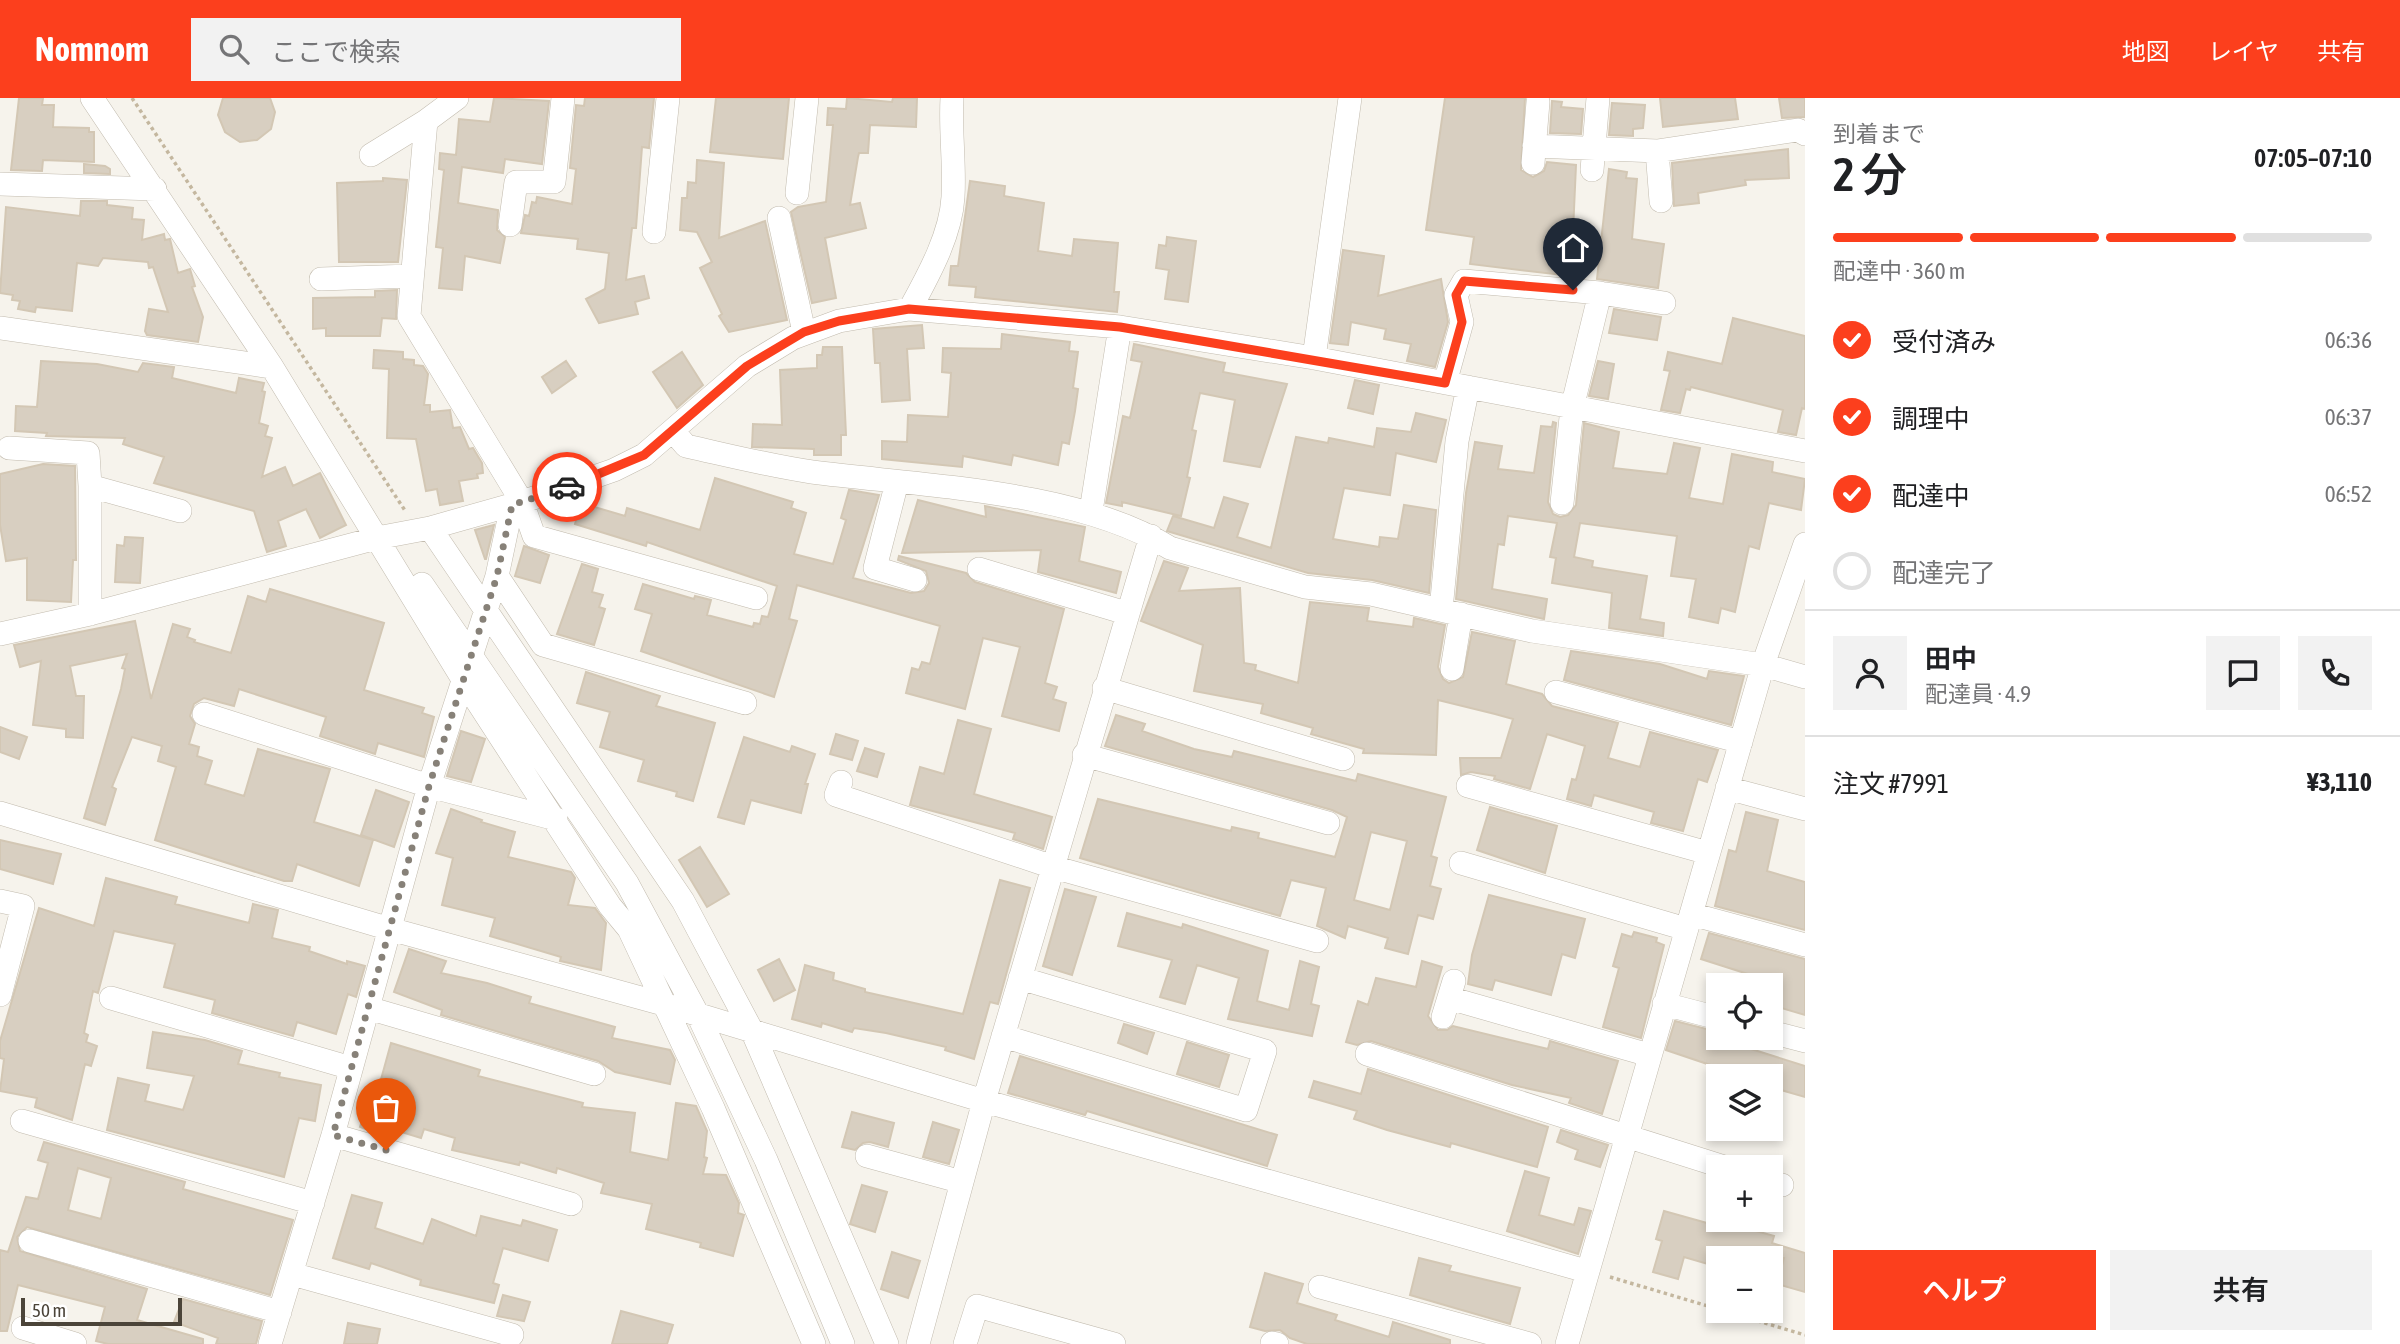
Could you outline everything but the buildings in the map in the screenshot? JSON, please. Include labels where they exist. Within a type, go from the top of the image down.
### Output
[{"type":"street","points":[[92,98],[155,189],[383,537],[464,681],[610,906],[629,929],[716,1114],[814,1344]]},
{"type":"street","points":[[510,225],[516,182],[554,182],[563,98]]},
{"type":"street","points":[[654,232],[668,98]]},
{"type":"street","points":[[797,193],[807,98]]},
{"type":"street","points":[[910,309],[926,280],[950,218],[954,198],[952,98]]},
{"type":"street","points":[[1314,358],[1350,98]]},
{"type":"street","points":[[1593,159],[1598,98]]},
{"type":"street","points":[[1538,102],[1533,155],[1593,159],[1798,130],[1805,134]]},
{"type":"street","points":[[371,155],[440,107]]},
{"type":"street","points":[[440,107],[411,276],[409,316],[534,536],[756,598]]},
{"type":"street","points":[[1657,151],[1661,201]]},
{"type":"street","points":[[0,184],[155,189]]},
{"type":"street","points":[[779,218],[804,332]]},
{"type":"street","points":[[321,279],[411,276]]},
{"type":"street","points":[[1445,383],[1462,322],[1456,295],[1464,281],[1600,293],[1664,303]]},
{"type":"street","points":[[1562,503],[1572,408],[1600,293]]},
{"type":"street","points":[[0,634],[90,614],[517,504],[614,470],[644,455],[674,432],[747,366],[804,332],[839,321],[910,309],[1120,327],[1314,358],[1805,451]]},
{"type":"street","points":[[1091,511],[1120,327]]},
{"type":"street","points":[[0,328],[272,366]]},
{"type":"street","points":[[1452,668],[1451,612],[1457,441],[1468,387]]},
{"type":"street","points":[[674,432],[686,446],[808,471],[1091,511],[1151,536],[1170,548],[1305,587],[1371,594],[1532,631],[1763,665],[1805,677]]},
{"type":"street","points":[[9,448],[88,453],[90,614]]},
{"type":"street","points":[[897,482],[875,569],[915,580]]},
{"type":"street","points":[[90,486],[180,511]]},
{"type":"street","points":[[270,1344],[333,1135],[429,786],[497,576],[517,504]]},
{"type":"street","points":[[423,528],[486,610],[683,901],[753,1032],[887,1344]]},
{"type":"street","points":[[918,1344],[984,1101],[1084,755],[1151,536]]},
{"type":"street","points":[[383,537],[470,654],[627,883],[699,1017],[766,1160],[843,1344]]},
{"type":"street","points":[[1567,1344],[1624,1137],[1763,665],[1805,544]]},
{"type":"street","points":[[978,569],[1126,613]]},
{"type":"street","points":[[497,576],[543,645],[745,703]]},
{"type":"street","points":[[1104,688],[1343,759]]},
{"type":"street","points":[[1556,692],[1741,743]]},
{"type":"street","points":[[204,714],[429,786],[556,819]]},
{"type":"street","points":[[1084,755],[1328,823]]},
{"type":"street","points":[[841,782],[836,795],[1053,867],[1317,941]]},
{"type":"street","points":[[1468,786],[1708,853]]},
{"type":"street","points":[[1727,788],[1805,809]]},
{"type":"street","points":[[0,813],[390,929],[663,1004],[984,1101],[1586,1270]]},
{"type":"street","points":[[1461,863],[1688,921],[1805,945]]},
{"type":"street","points":[[0,901],[23,906],[0,995]]},
{"type":"street","points":[[1003,1036],[1246,1110],[1265,1051],[1020,978]]},
{"type":"street","points":[[111,998],[351,1068]]},
{"type":"street","points":[[1448,999],[1649,1055]]},
{"type":"street","points":[[1664,1004],[1706,1015]]},
{"type":"street","points":[[368,1008],[594,1074]]},
{"type":"street","points":[[1783,1035],[1805,1041]]},
{"type":"street","points":[[1367,1054],[1706,1162]]},
{"type":"street","points":[[22,1121],[313,1203]]},
{"type":"street","points":[[333,1135],[571,1204]]},
{"type":"street","points":[[867,1156],[962,1182]]},
{"type":"street","points":[[30,1241],[280,1312]]},
{"type":"street","points":[[292,1274],[512,1335]]},
{"type":"street","points":[[1320,1287],[1530,1344]]},
{"type":"street","points":[[965,1344],[977,1306],[1099,1342]]},
{"type":"street","points":[[24,1327],[75,1344]]},
{"type":"path","points":[[132,98],[423,528]]},
{"type":"path","points":[[1586,1270],[1706,1305]]},
{"type":"path","points":[[1764,1323],[1805,1335]]},
{"type":"way so far","points":[[386,1150],[333,1135],[429,786],[497,576],[512,505],[567,487]]},
{"type":"route","points":[[567,487],[614,470],[644,455],[674,432],[747,366],[804,332],[839,321],[910,309],[1120,327],[1314,358],[1445,383],[1462,322],[1456,295],[1464,281],[1573,290]]}]
